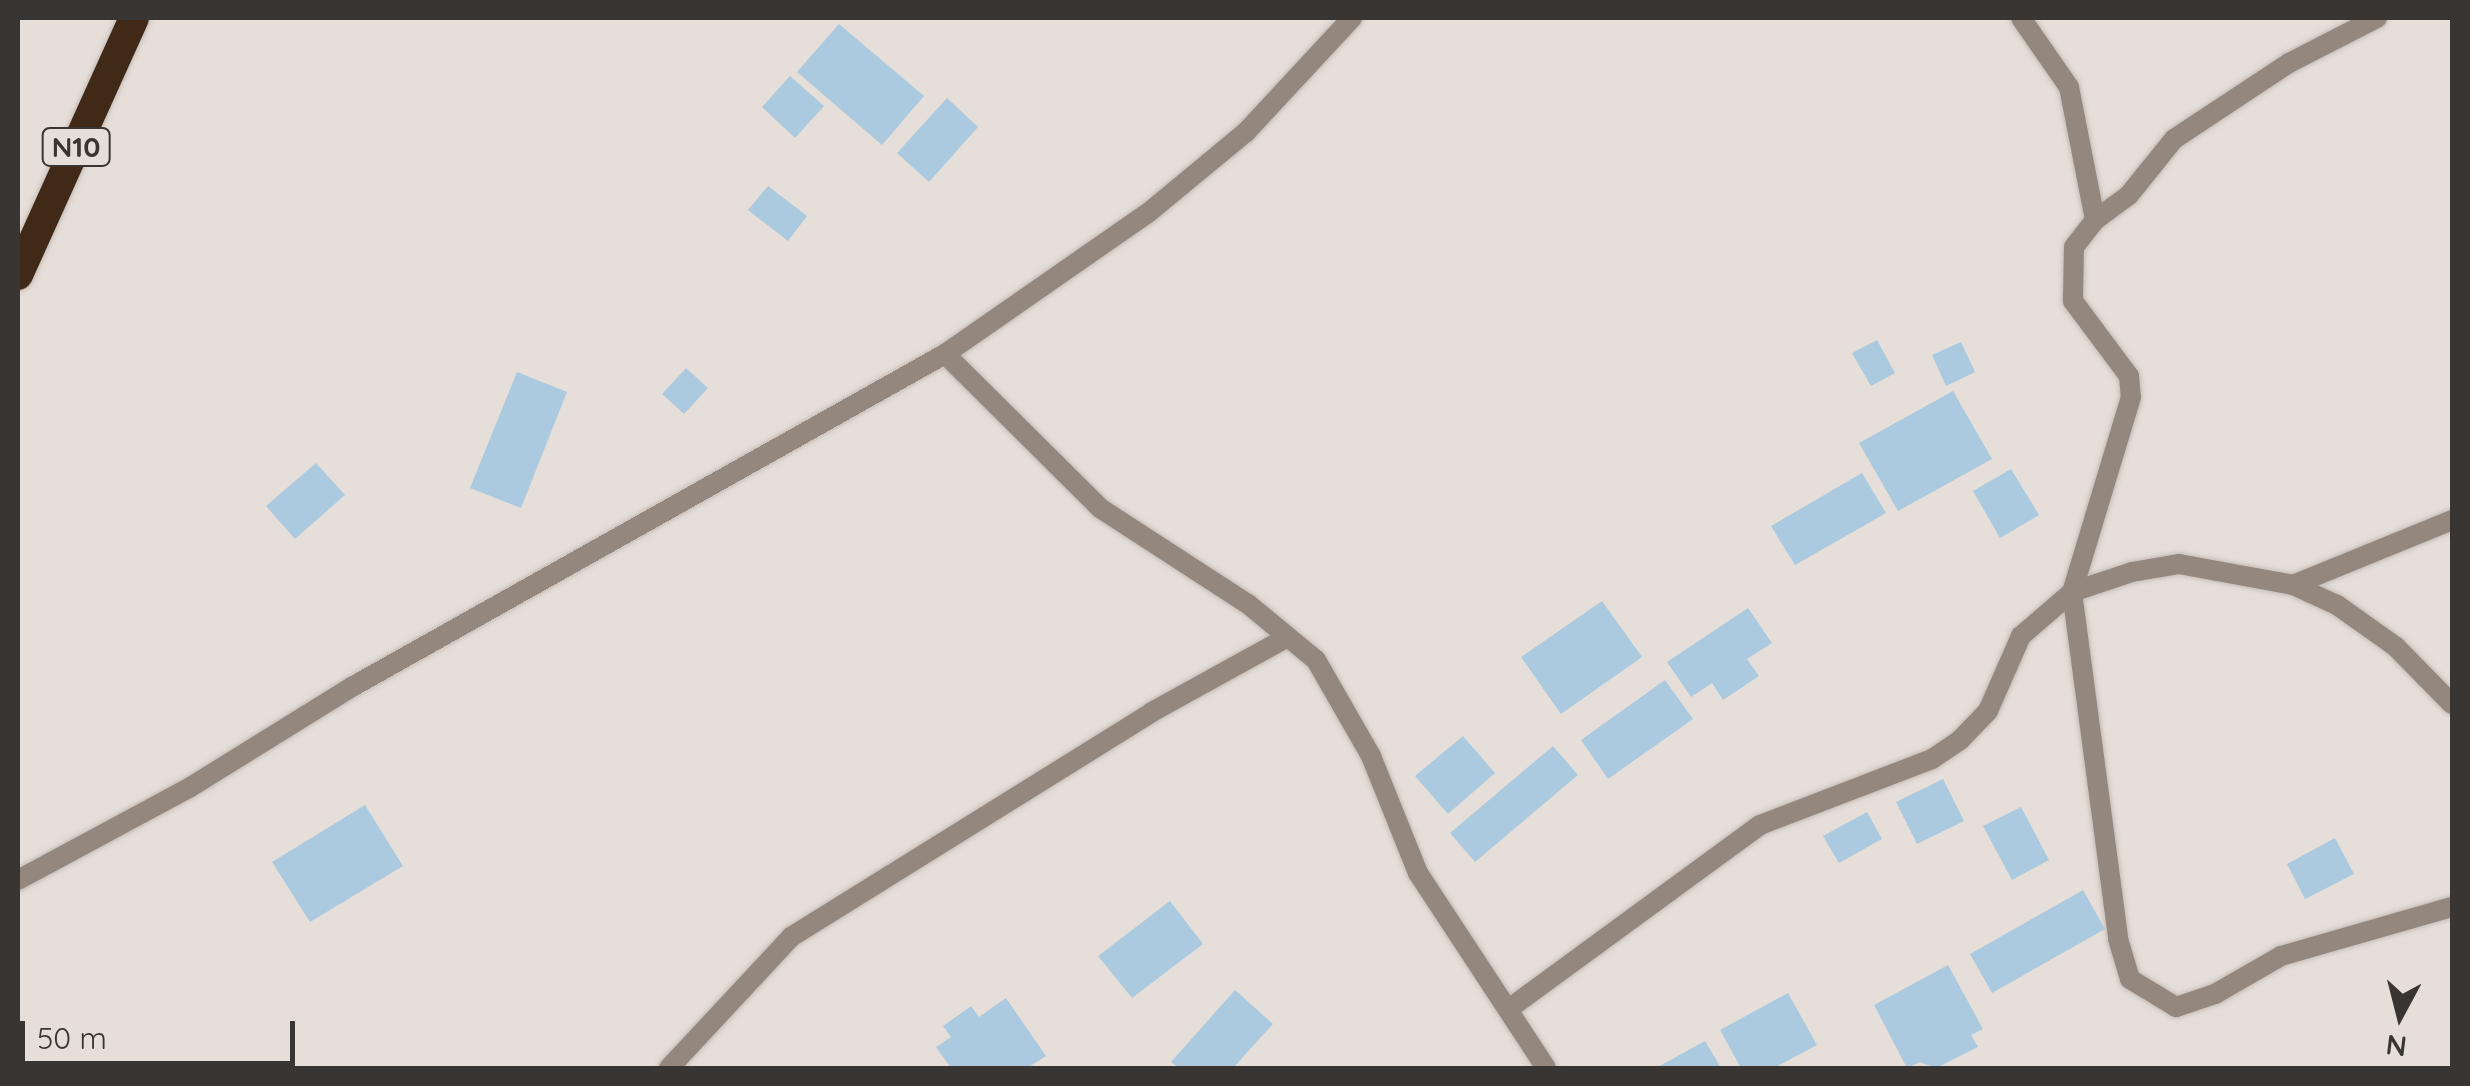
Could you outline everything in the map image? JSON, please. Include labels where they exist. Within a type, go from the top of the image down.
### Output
[{"type":"highway","name":"N10","points":[[18,275],[134,18]]},
{"type":"street","points":[[18,880],[190,788],[350,688],[945,354],[1148,214],[1246,132],[1352,18]]},
{"type":"street","points":[[2021,18],[2068,87],[2094,220]]},
{"type":"street","points":[[2377,18],[2219,106],[2174,139],[2130,195],[2094,220],[2074,247],[2073,301],[2129,376],[2131,397],[2072,592],[2118,940],[2130,979],[2176,1006],[2215,994],[2281,956],[2452,907]]},
{"type":"street","points":[[945,354],[1100,508],[1316,660],[1347,708],[1418,873],[1546,1068]]},
{"type":"street","points":[[2293,585],[2452,520]]},
{"type":"street","points":[[1510,1008],[1760,825],[1932,760],[1960,740],[1988,711],[2021,636],[2072,592],[2178,564],[2293,585],[2337,605],[2396,647],[2452,704]]},
{"type":"street","points":[[669,1068],[791,937],[1136,722],[1288,637]]},
{"type":"building","points":[[839,24],[924,96],[882,145],[797,72]]},
{"type":"building","points":[[790,76],[824,106],[795,138],[762,107]]},
{"type":"building","points":[[947,98],[978,127],[929,182],[897,153]]},
{"type":"building","points":[[768,186],[807,216],[788,241],[748,210]]},
{"type":"building","points":[[1877,340],[1895,373],[1871,386],[1852,353]]},
{"type":"building","points":[[1961,342],[1975,372],[1946,386],[1932,355]]},
{"type":"building","points":[[686,368],[708,388],[684,414],[662,394]]},
{"type":"building","points":[[517,372],[567,392],[521,508],[470,488]]},
{"type":"building","points":[[1953,391],[1992,459],[1898,511],[1859,443]]},
{"type":"building","points":[[316,463],[345,495],[295,539],[266,506]]},
{"type":"building","points":[[2011,469],[2039,515],[2000,538],[1973,491]]},
{"type":"building","points":[[1862,473],[1886,513],[1795,565],[1771,526]]},
{"type":"building","points":[[1602,601],[1642,657],[1561,714],[1521,657]]},
{"type":"building","points":[[1748,608],[1772,643],[1747,659],[1759,676],[1723,700],[1712,683],[1691,697],[1667,662]]},
{"type":"building","points":[[1665,680],[1693,719],[1608,779],[1581,740]]},
{"type":"building","points":[[1463,736],[1495,773],[1448,814],[1415,776]]},
{"type":"building","points":[[1553,746],[1578,775],[1475,862],[1450,833]]},
{"type":"building","points":[[1943,779],[1964,821],[1917,844],[1896,802]]},
{"type":"building","points":[[365,805],[403,866],[310,922],[272,862]]},
{"type":"building","points":[[2021,807],[2049,860],[2012,880],[1983,826]]},
{"type":"building","points":[[1867,812],[1882,839],[1839,863],[1823,836]]},
{"type":"building","points":[[2335,838],[2354,874],[2305,899],[2287,864]]},
{"type":"building","points":[[2083,890],[2105,929],[1992,993],[1970,954]]},
{"type":"building","points":[[1170,901],[1203,944],[1132,998],[1098,956]]},
{"type":"building","points":[[1948,965],[1983,1029],[1971,1035],[1978,1047],[1936,1068],[1920,1062],[1907,1068],[1874,1005]]},
{"type":"building","points":[[1235,990],[1273,1024],[1233,1068],[1179,1068],[1171,1062]]},
{"type":"building","points":[[1788,993],[1817,1045],[1774,1068],[1741,1068],[1720,1030]]},
{"type":"building","points":[[1006,998],[1046,1056],[1027,1068],[951,1068],[936,1047],[951,1037],[943,1026],[971,1006],[979,1017]]},
{"type":"building","points":[[1705,1041],[1721,1068],[1656,1068]]}]
